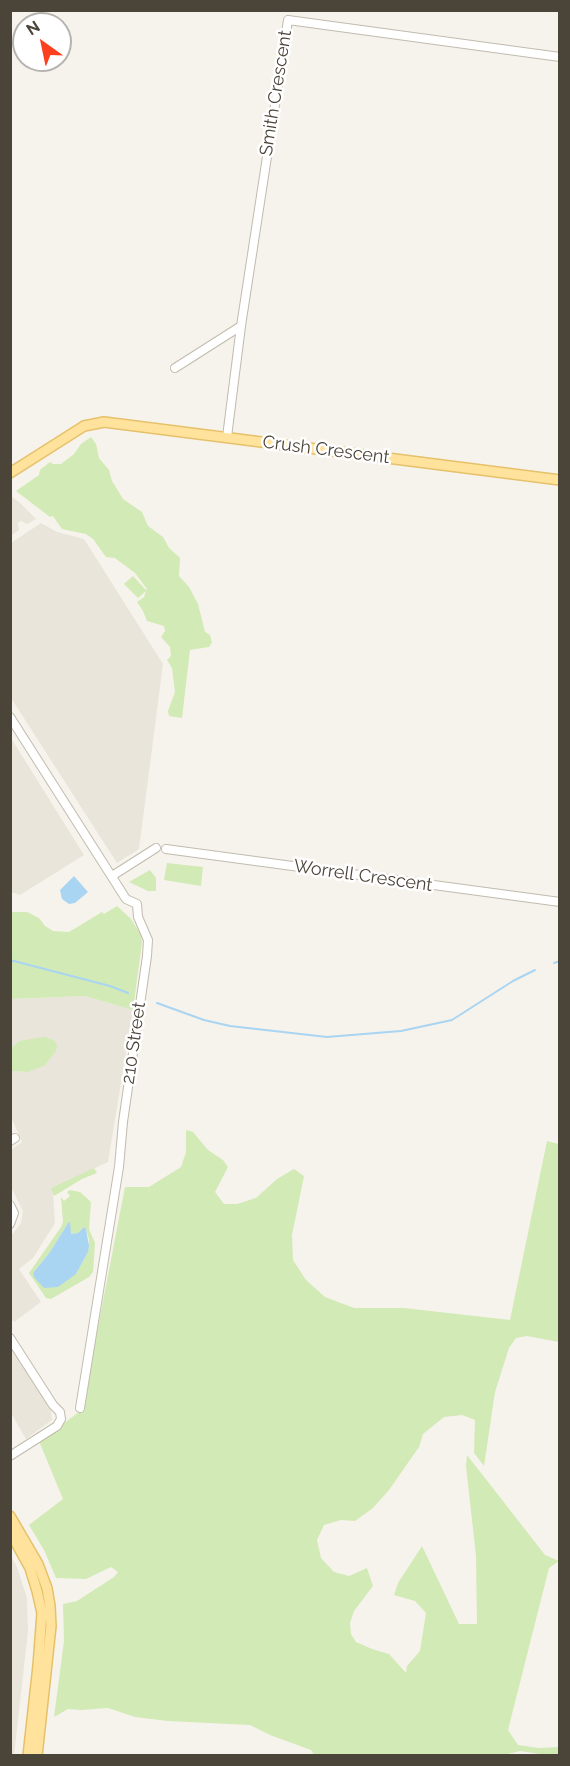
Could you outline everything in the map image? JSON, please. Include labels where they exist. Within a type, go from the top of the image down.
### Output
[{"type":"main road","name":"Crush Crescent","points":[[10,473],[93,423],[104,422],[560,480]]},
{"type":"main road","points":[[10,1516],[38,1564],[47,1588],[50,1606],[49,1656],[37,1755]]},
{"type":"main road","points":[[10,1532],[30,1568],[38,1591],[42,1613],[28,1755]]},
{"type":"street","name":"Smith Crescent","points":[[227,437],[241,326],[288,20],[560,57]]},
{"type":"street","points":[[176,368],[241,326]]},
{"type":"street","name":"210 Street","points":[[10,717],[126,899],[137,904],[138,917],[147,934],[148,945],[123,1122],[119,1167],[80,1408]]},
{"type":"street","points":[[112,876],[156,848]]},
{"type":"street","name":"Worrell Crescent","points":[[166,849],[560,902]]},
{"type":"street","points":[[10,1204],[12,1220]]},
{"type":"street","points":[[10,1338],[53,1405],[60,1412],[61,1419],[57,1426],[10,1456]]},
{"type":"shaded area","points":[[11,496],[36,519],[27,524],[21,521],[18,523],[19,530],[11,536]]},
{"type":"shaded area","points":[[41,523],[57,532],[84,539],[163,664],[139,849],[117,863],[11,698],[11,543]]},
{"type":"shaded area","points":[[11,738],[84,855],[20,895],[11,892]]},
{"type":"shaded area","points":[[85,996],[133,1010],[108,1162],[51,1188],[55,1223],[33,1258],[19,1269],[41,1302],[14,1322],[10,1317],[11,1236],[21,1223],[23,1211],[11,1187],[11,1150],[22,1142],[11,1117],[11,1071],[27,1072],[19,1041],[11,1048],[10,999]]},
{"type":"shaded area","points":[[11,1346],[51,1410],[52,1420],[26,1439],[11,1413]]},
{"type":"shaded area","points":[[11,1556],[27,1598],[28,1631],[14,1756],[10,1755]]},
{"type":"green space","points":[[91,437],[96,444],[99,458],[109,470],[112,481],[123,499],[142,512],[148,526],[163,537],[169,548],[180,558],[179,576],[189,587],[198,604],[205,632],[210,635],[212,642],[209,647],[190,650],[182,718],[169,716],[168,711],[175,692],[172,668],[167,660],[171,656],[170,647],[161,637],[165,631],[164,626],[147,621],[137,602],[144,597],[146,591],[138,598],[124,584],[133,576],[147,589],[135,573],[115,558],[106,557],[93,539],[86,534],[62,529],[53,516],[50,517],[16,491],[39,475],[40,470],[50,462],[61,464]]},
{"type":"green space","points":[[167,863],[203,867],[201,886],[164,880]]},
{"type":"green space","points":[[150,870],[156,878],[156,891],[148,891],[129,882]]},
{"type":"green space","points":[[117,906],[131,919],[141,935],[133,1010],[85,996],[11,999],[11,912],[27,912],[39,918],[53,931],[69,932],[102,912],[104,914]]},
{"type":"green space","points":[[44,1037],[54,1040],[57,1045],[56,1051],[44,1066],[27,1072],[11,1071],[11,1048],[19,1041]]},
{"type":"green space","points":[[186,1130],[193,1132],[208,1150],[223,1160],[228,1167],[215,1192],[224,1204],[237,1204],[256,1198],[277,1179],[294,1169],[304,1176],[292,1235],[293,1260],[306,1280],[325,1297],[354,1308],[404,1308],[510,1320],[547,1141],[559,1144],[559,1342],[527,1336],[516,1338],[509,1348],[495,1392],[484,1466],[474,1453],[475,1420],[462,1415],[444,1417],[423,1434],[419,1447],[389,1490],[373,1508],[355,1521],[341,1520],[324,1525],[317,1540],[321,1558],[334,1572],[349,1576],[367,1568],[373,1586],[354,1611],[350,1623],[351,1634],[356,1642],[389,1654],[406,1673],[407,1666],[420,1651],[426,1613],[415,1601],[394,1595],[398,1583],[422,1546],[459,1624],[477,1624],[476,1556],[466,1466],[467,1455],[545,1555],[559,1561],[549,1568],[508,1730],[518,1745],[539,1748],[559,1747],[559,1755],[520,1751],[500,1756],[314,1755],[311,1750],[250,1725],[168,1721],[135,1717],[108,1708],[68,1709],[54,1717],[64,1641],[63,1604],[77,1601],[118,1572],[111,1567],[86,1579],[56,1578],[44,1550],[29,1525],[63,1499],[39,1441],[82,1410],[125,1187],[149,1187],[181,1167],[186,1152]]},
{"type":"green space","points":[[94,1168],[97,1173],[54,1196],[51,1188]]},
{"type":"green space","points":[[70,1190],[80,1192],[91,1202],[89,1229],[95,1243],[93,1272],[89,1277],[51,1299],[46,1298],[29,1273],[61,1227],[63,1222],[61,1197],[64,1201],[70,1196],[67,1192]],"holes":[[[68,1223],[71,1234],[78,1233],[84,1227],[89,1239],[88,1252],[76,1274],[33,1273],[50,1252]]]},
{"type":"water","points":[[74,876],[88,892],[75,903],[69,904],[62,899],[60,890]]},
{"type":"water","points":[[70,1222],[71,1234],[78,1233],[84,1227],[86,1229],[88,1252],[76,1274],[58,1287],[44,1288],[33,1273]]},
{"type":"waterway","points":[[10,960],[110,986],[128,993]]},
{"type":"waterway","points":[[554,963],[560,961]]},
{"type":"waterway","points":[[157,1003],[204,1020],[230,1026],[327,1037],[401,1031],[452,1020],[513,981],[535,970]]}]
